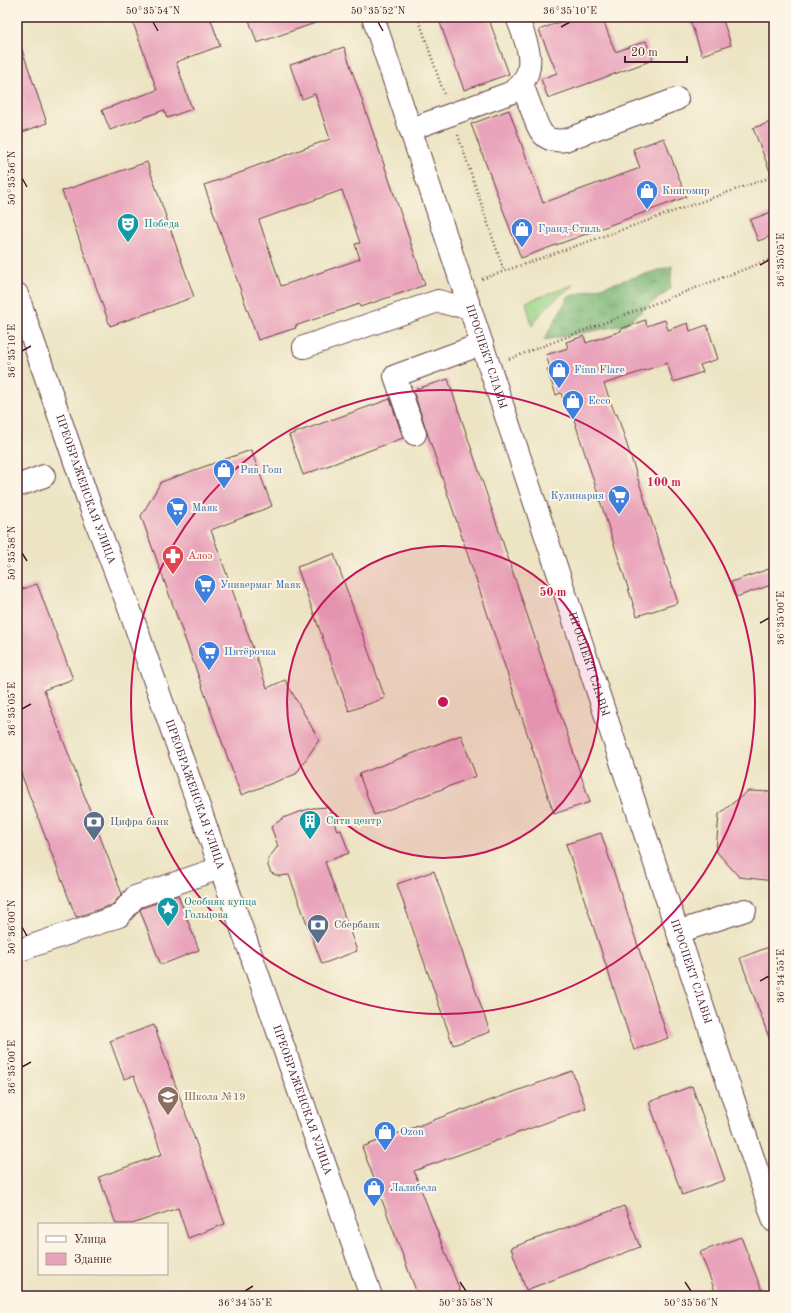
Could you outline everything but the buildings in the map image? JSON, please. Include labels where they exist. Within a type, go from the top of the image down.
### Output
[{"type":"main road","name":"ПРОСПЕКТ СЛАВЫ","points":[[374,17],[462,286],[774,1220]]},
{"type":"main road","points":[[411,129],[510,93],[522,83],[529,68],[528,50],[517,17]]},
{"type":"main road","points":[[522,83],[538,129],[546,137],[557,141],[564,140],[677,99]]},
{"type":"main road","name":"ПРЕОБРАЖЕНСКАЯ УЛИЦА","points":[[17,294],[89,504],[128,605],[371,1296]]},
{"type":"main road","points":[[304,347],[438,301],[453,306],[470,307]]},
{"type":"main road","points":[[415,434],[395,376],[482,344]]},
{"type":"main road","points":[[17,486],[44,476]]},
{"type":"main road","points":[[17,951],[119,916],[135,897],[220,868]]},
{"type":"main road","points":[[678,932],[745,910]]},
{"type":"path","points":[[418,17],[504,271]]},
{"type":"path","points":[[462,286],[774,176]]},
{"type":"path","points":[[490,367],[774,258]]},
{"type":"green space","points":[[672,266],[670,289],[624,325],[544,340],[568,297]]},
{"type":"green space","points":[[575,284],[551,303],[532,326],[526,302]]},
{"type":"place","name":"Книгомир","points":[[647,210]]},
{"type":"place","name":"Победа","points":[[128,244]]},
{"type":"place","name":"Гранд-Стиль","points":[[522,248]]},
{"type":"place","name":"Finn Flare","points":[[559,390]]},
{"type":"place","name":"Ecco","points":[[573,420]]},
{"type":"place","name":"Рив Гош","points":[[224,490]]},
{"type":"place","name":"Кулинария","points":[[619,516]]},
{"type":"place","name":"Маяк","points":[[177,528]]},
{"type":"place","name":"Алоэ","points":[[173,576]]},
{"type":"place","name":"Универмаг Маяк","points":[[205,604]]},
{"type":"place","name":"Пятёрочка","points":[[209,672]]},
{"type":"place","name":"Сити центр","points":[[310,840]]},
{"type":"place","name":"Цифра банк","points":[[94,842]]},
{"type":"place","name":"Особняк купца Гольцова","points":[[168,928]]},
{"type":"place","name":"Сбербанк","points":[[318,944]]},
{"type":"place","name":"Школа №19","points":[[168,1116]]},
{"type":"place","name":"Ozon","points":[[385,1152]]},
{"type":"place","name":"Лалибела","points":[[374,1208]]}]
